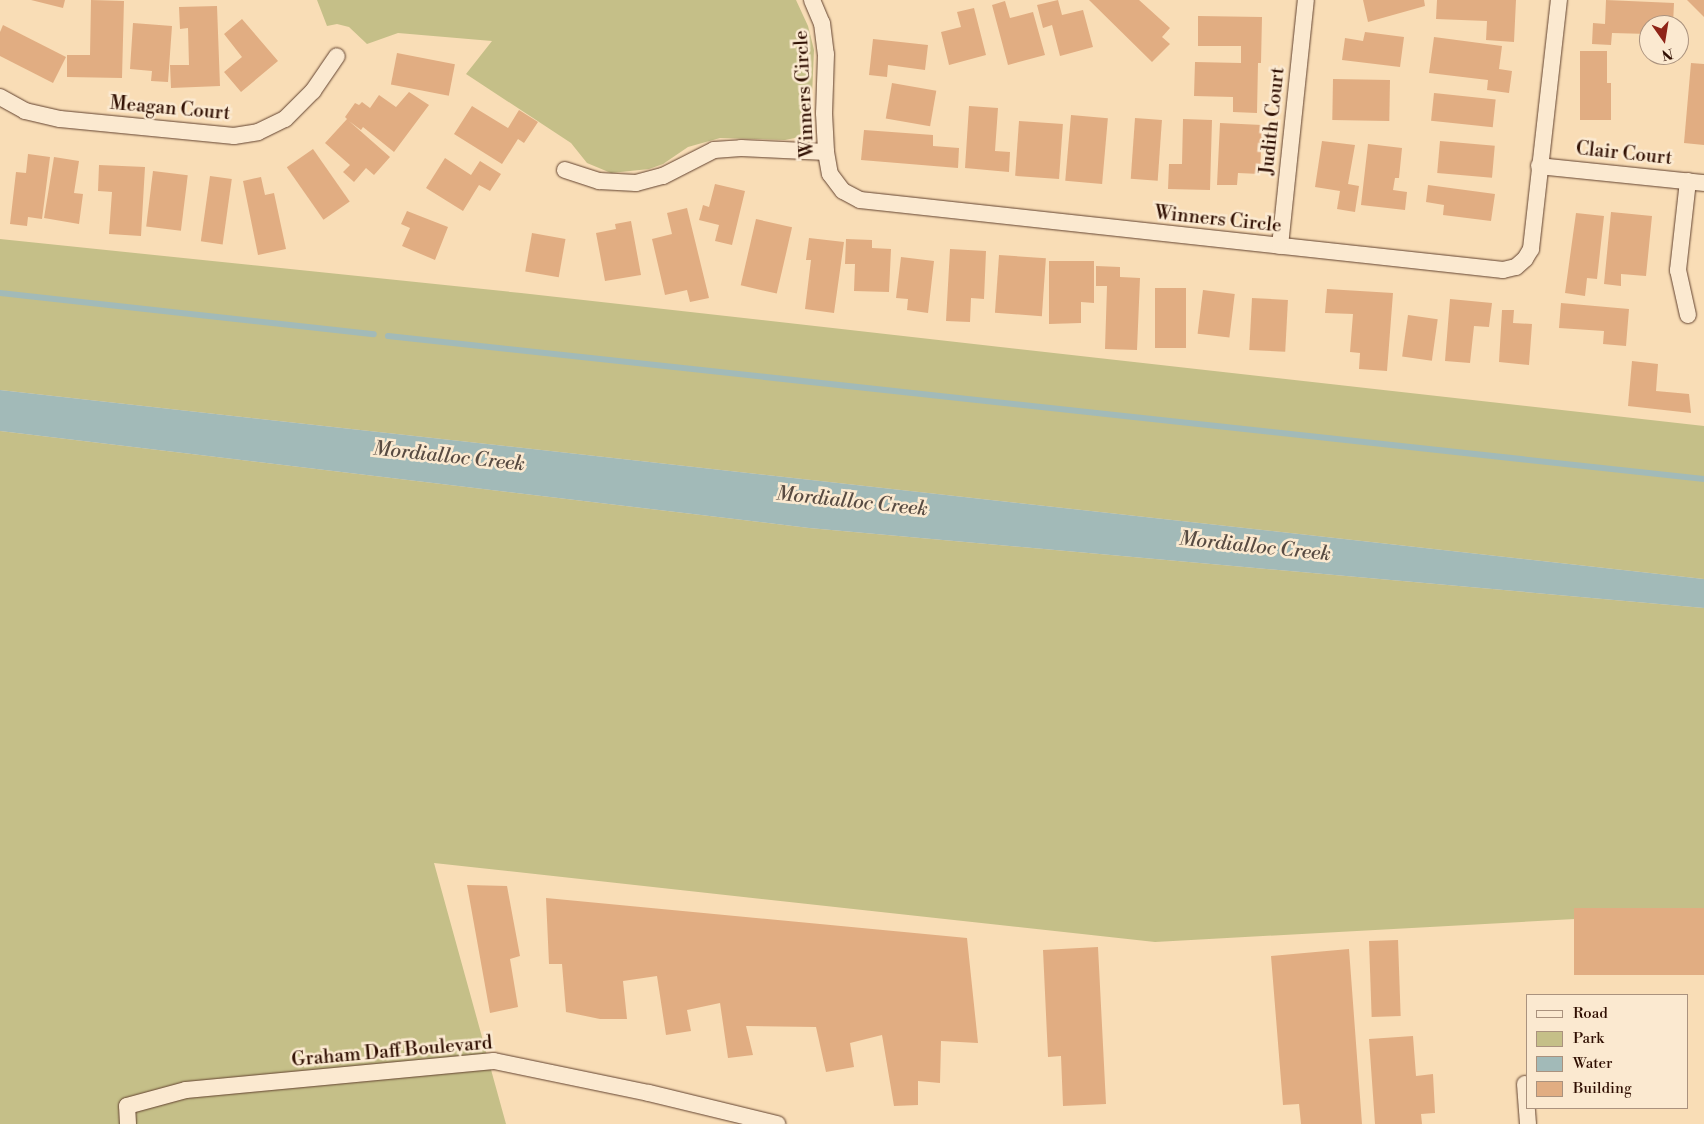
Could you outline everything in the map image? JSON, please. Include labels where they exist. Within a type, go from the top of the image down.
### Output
[{"type":"street","name":"Judith Court","points":[[1280,246],[1306,0]]},
{"type":"street","name":"Winners Circle","points":[[816,1],[822,23],[826,54],[824,113],[826,152],[830,174],[843,191],[860,200],[1488,270],[1516,266],[1525,259],[1531,249],[1559,0]]},
{"type":"street","name":"Meagan Court","points":[[0,97],[25,111],[60,119],[234,136],[258,132],[285,119],[313,91],[337,56]]},
{"type":"street","points":[[565,170],[600,181],[636,183],[663,176],[714,150],[741,148],[826,152]]},
{"type":"street","name":"Clair Court","points":[[1540,166],[1696,182]]},
{"type":"street","points":[[1688,314],[1678,270],[1696,182]]},
{"type":"street","name":"Graham Daff Boulevard","points":[[128,1124],[126,1106],[186,1090],[494,1061],[649,1093],[777,1124]]},
{"type":"street","points":[[1525,1084],[1526,1097]]},
{"type":"street","points":[[1527,1109],[1528,1124]]},
{"type":"green space","points":[[317,0],[796,0],[808,26],[814,50],[811,119],[805,131],[795,138],[785,140],[720,138],[688,147],[663,164],[649,169],[611,173],[587,163],[571,143],[466,74],[492,41],[398,33],[367,44],[349,27],[337,24],[327,26]]},
{"type":"green space","points":[[0,239],[521,293],[1704,426],[1704,579],[0,390]]},
{"type":"green space","points":[[0,431],[809,528],[1704,608],[1704,912],[1155,942],[434,863],[506,1124],[0,1124]]},
{"type":"water","name":"Mordialloc Creek","points":[[0,390],[1704,579],[1704,608],[809,528],[0,431]]},
{"type":"building","points":[[31,0],[65,0],[63,8]]},
{"type":"building","points":[[91,0],[124,1],[122,78],[67,77],[67,55],[90,55]]},
{"type":"building","points":[[1058,0],[1062,15],[1083,10],[1093,47],[1060,56],[1052,25],[1043,28],[1037,5]]},
{"type":"building","points":[[1089,0],[1139,0],[1170,28],[1162,37],[1170,44],[1152,62]]},
{"type":"building","points":[[1363,0],[1424,0],[1425,6],[1368,22]]},
{"type":"building","points":[[1437,0],[1516,0],[1514,42],[1486,40],[1487,21],[1436,19]]},
{"type":"building","points":[[1606,0],[1674,3],[1673,15],[1639,15],[1639,34],[1612,33],[1611,45],[1592,44],[1593,23],[1605,24]]},
{"type":"building","points":[[1687,0],[1704,0],[1704,17]]},
{"type":"building","points":[[1005,1],[1010,18],[1033,12],[1045,55],[1008,65],[992,5]]},
{"type":"building","points":[[217,6],[220,86],[171,88],[170,65],[189,65],[188,28],[180,29],[179,7]]},
{"type":"building","points":[[974,8],[986,55],[949,65],[941,32],[961,27],[957,12]]},
{"type":"building","points":[[1198,16],[1262,17],[1261,63],[1258,63],[1257,113],[1233,112],[1233,97],[1194,96],[1195,62],[1241,63],[1241,46],[1198,46]]},
{"type":"building","points":[[242,19],[278,61],[241,92],[224,72],[242,57],[224,34]]},
{"type":"building","points":[[133,23],[172,26],[168,82],[151,81],[152,71],[130,69]]},
{"type":"building","points":[[3,25],[66,57],[53,83],[0,56],[0,32]]},
{"type":"building","points":[[1365,32],[1404,37],[1400,67],[1342,60],[1345,38],[1363,41]]},
{"type":"building","points":[[1434,37],[1502,46],[1499,69],[1512,71],[1509,93],[1487,90],[1488,80],[1429,73]]},
{"type":"building","points":[[873,39],[928,45],[925,70],[888,65],[887,77],[869,75]]},
{"type":"building","points":[[1580,51],[1607,51],[1607,83],[1611,83],[1611,120],[1580,120]]},
{"type":"building","points":[[397,53],[455,64],[449,96],[391,84]]},
{"type":"building","points":[[1691,63],[1704,64],[1704,145],[1684,143]]},
{"type":"building","points":[[1333,79],[1390,80],[1389,121],[1332,120]]},
{"type":"building","points":[[892,83],[936,91],[930,126],[886,118]]},
{"type":"building","points":[[409,92],[429,105],[394,152],[363,127],[361,130],[349,121],[390,157],[374,175],[366,168],[354,182],[343,172],[350,165],[325,143],[347,119],[345,117],[355,103],[359,105],[362,102],[370,108],[379,95],[396,107]]},
{"type":"building","points":[[1434,93],[1496,99],[1493,127],[1431,121]]},
{"type":"building","points":[[472,106],[508,128],[519,110],[538,122],[524,143],[518,139],[502,164],[454,134]]},
{"type":"building","points":[[969,106],[998,108],[995,151],[1010,152],[1009,172],[965,168]]},
{"type":"building","points":[[1071,115],[1108,118],[1102,184],[1065,181]]},
{"type":"building","points":[[1135,118],[1162,120],[1158,181],[1131,179]]},
{"type":"building","points":[[1183,119],[1212,120],[1210,190],[1168,189],[1169,164],[1182,164]]},
{"type":"building","points":[[1019,121],[1063,124],[1059,179],[1015,176]]},
{"type":"building","points":[[1220,123],[1262,125],[1260,174],[1238,173],[1237,185],[1217,185]]},
{"type":"building","points":[[864,130],[933,135],[933,146],[959,148],[958,168],[861,160]]},
{"type":"building","points":[[1322,141],[1355,145],[1348,184],[1359,186],[1355,212],[1337,209],[1340,191],[1315,187]]},
{"type":"building","points":[[1440,141],[1495,146],[1492,178],[1437,173]]},
{"type":"building","points":[[1368,144],[1402,148],[1399,178],[1395,178],[1393,190],[1407,192],[1405,210],[1361,205]]},
{"type":"building","points":[[313,149],[350,201],[323,220],[287,167]]},
{"type":"building","points":[[28,154],[50,157],[42,219],[28,217],[27,226],[10,224],[16,172],[26,173]]},
{"type":"building","points":[[54,157],[79,161],[74,193],[83,194],[79,224],[44,218]]},
{"type":"building","points":[[445,158],[471,175],[480,161],[501,174],[490,191],[479,185],[463,211],[426,188]]},
{"type":"building","points":[[99,165],[145,167],[141,236],[109,234],[112,192],[98,191]]},
{"type":"building","points":[[153,171],[188,175],[181,231],[146,227]]},
{"type":"building","points":[[210,176],[232,179],[223,244],[201,241]]},
{"type":"building","points":[[261,177],[265,195],[274,193],[286,249],[258,255],[243,181]]},
{"type":"building","points":[[715,184],[745,191],[732,245],[715,241],[719,225],[699,220],[703,205],[709,207]]},
{"type":"building","points":[[1428,185],[1495,194],[1491,221],[1443,215],[1444,205],[1426,202]]},
{"type":"building","points":[[687,208],[709,298],[690,302],[687,290],[665,295],[652,239],[672,234],[667,213]]},
{"type":"building","points":[[407,211],[448,227],[435,260],[402,246],[410,228],[401,224]]},
{"type":"building","points":[[1611,212],[1652,216],[1646,276],[1621,274],[1621,286],[1604,284]]},
{"type":"building","points":[[1576,213],[1604,216],[1597,279],[1587,278],[1585,296],[1565,293]]},
{"type":"building","points":[[756,219],[792,227],[777,294],[741,285]]},
{"type":"building","points":[[631,221],[641,275],[605,281],[596,233],[616,229],[615,224]]},
{"type":"building","points":[[532,233],[565,239],[559,277],[525,271]]},
{"type":"building","points":[[809,238],[844,242],[834,313],[805,309],[811,260],[806,260]]},
{"type":"building","points":[[846,239],[872,240],[872,248],[891,249],[889,292],[854,291],[855,264],[845,264]]},
{"type":"building","points":[[950,249],[986,251],[984,299],[971,298],[970,322],[946,321]]},
{"type":"building","points":[[999,255],[1046,258],[1042,316],[995,313]]},
{"type":"building","points":[[901,257],[934,261],[928,313],[907,310],[908,299],[896,298]]},
{"type":"building","points":[[1049,261],[1094,261],[1094,303],[1081,302],[1081,323],[1049,324]]},
{"type":"building","points":[[1096,266],[1120,267],[1120,277],[1140,278],[1137,350],[1105,349],[1107,286],[1096,286]]},
{"type":"building","points":[[1155,288],[1186,288],[1186,348],[1155,348]]},
{"type":"building","points":[[1327,289],[1393,293],[1387,371],[1359,369],[1360,353],[1350,352],[1353,314],[1325,313]]},
{"type":"building","points":[[1203,290],[1235,294],[1229,338],[1198,334]]},
{"type":"building","points":[[1252,298],[1288,300],[1285,352],[1249,350]]},
{"type":"building","points":[[1450,299],[1492,303],[1489,327],[1474,326],[1470,363],[1445,361]]},
{"type":"building","points":[[1561,303],[1629,309],[1626,346],[1603,344],[1604,331],[1559,328]]},
{"type":"building","points":[[1502,310],[1514,310],[1513,323],[1532,324],[1529,365],[1499,362]]},
{"type":"building","points":[[1408,315],[1438,319],[1432,361],[1402,357]]},
{"type":"building","points":[[1632,361],[1658,364],[1656,391],[1689,394],[1691,413],[1628,406]]},
{"type":"building","points":[[467,885],[507,886],[520,956],[510,959],[518,1007],[490,1013]]},
{"type":"building","points":[[546,898],[967,938],[978,1043],[941,1041],[940,1083],[918,1081],[918,1105],[894,1106],[882,1035],[850,1043],[854,1067],[826,1072],[816,1027],[746,1026],[753,1055],[728,1058],[720,1003],[687,1010],[691,1031],[666,1035],[657,976],[623,981],[627,1019],[600,1019],[566,1012],[562,964],[549,964]]},
{"type":"building","points":[[1574,908],[1704,908],[1704,975],[1574,975]]},
{"type":"building","points":[[1398,940],[1401,1016],[1372,1017],[1369,941]]},
{"type":"building","points":[[1098,947],[1106,1104],[1063,1106],[1061,1056],[1048,1057],[1043,950]]},
{"type":"building","points":[[1349,949],[1362,1124],[1301,1124],[1299,1104],[1283,1105],[1271,956]]},
{"type":"building","points":[[1413,1036],[1416,1076],[1433,1074],[1435,1113],[1421,1114],[1422,1124],[1375,1124],[1369,1039]]},
{"type":"waterway","points":[[0,293],[374,334]]},
{"type":"waterway","points":[[388,336],[1704,479]]}]
